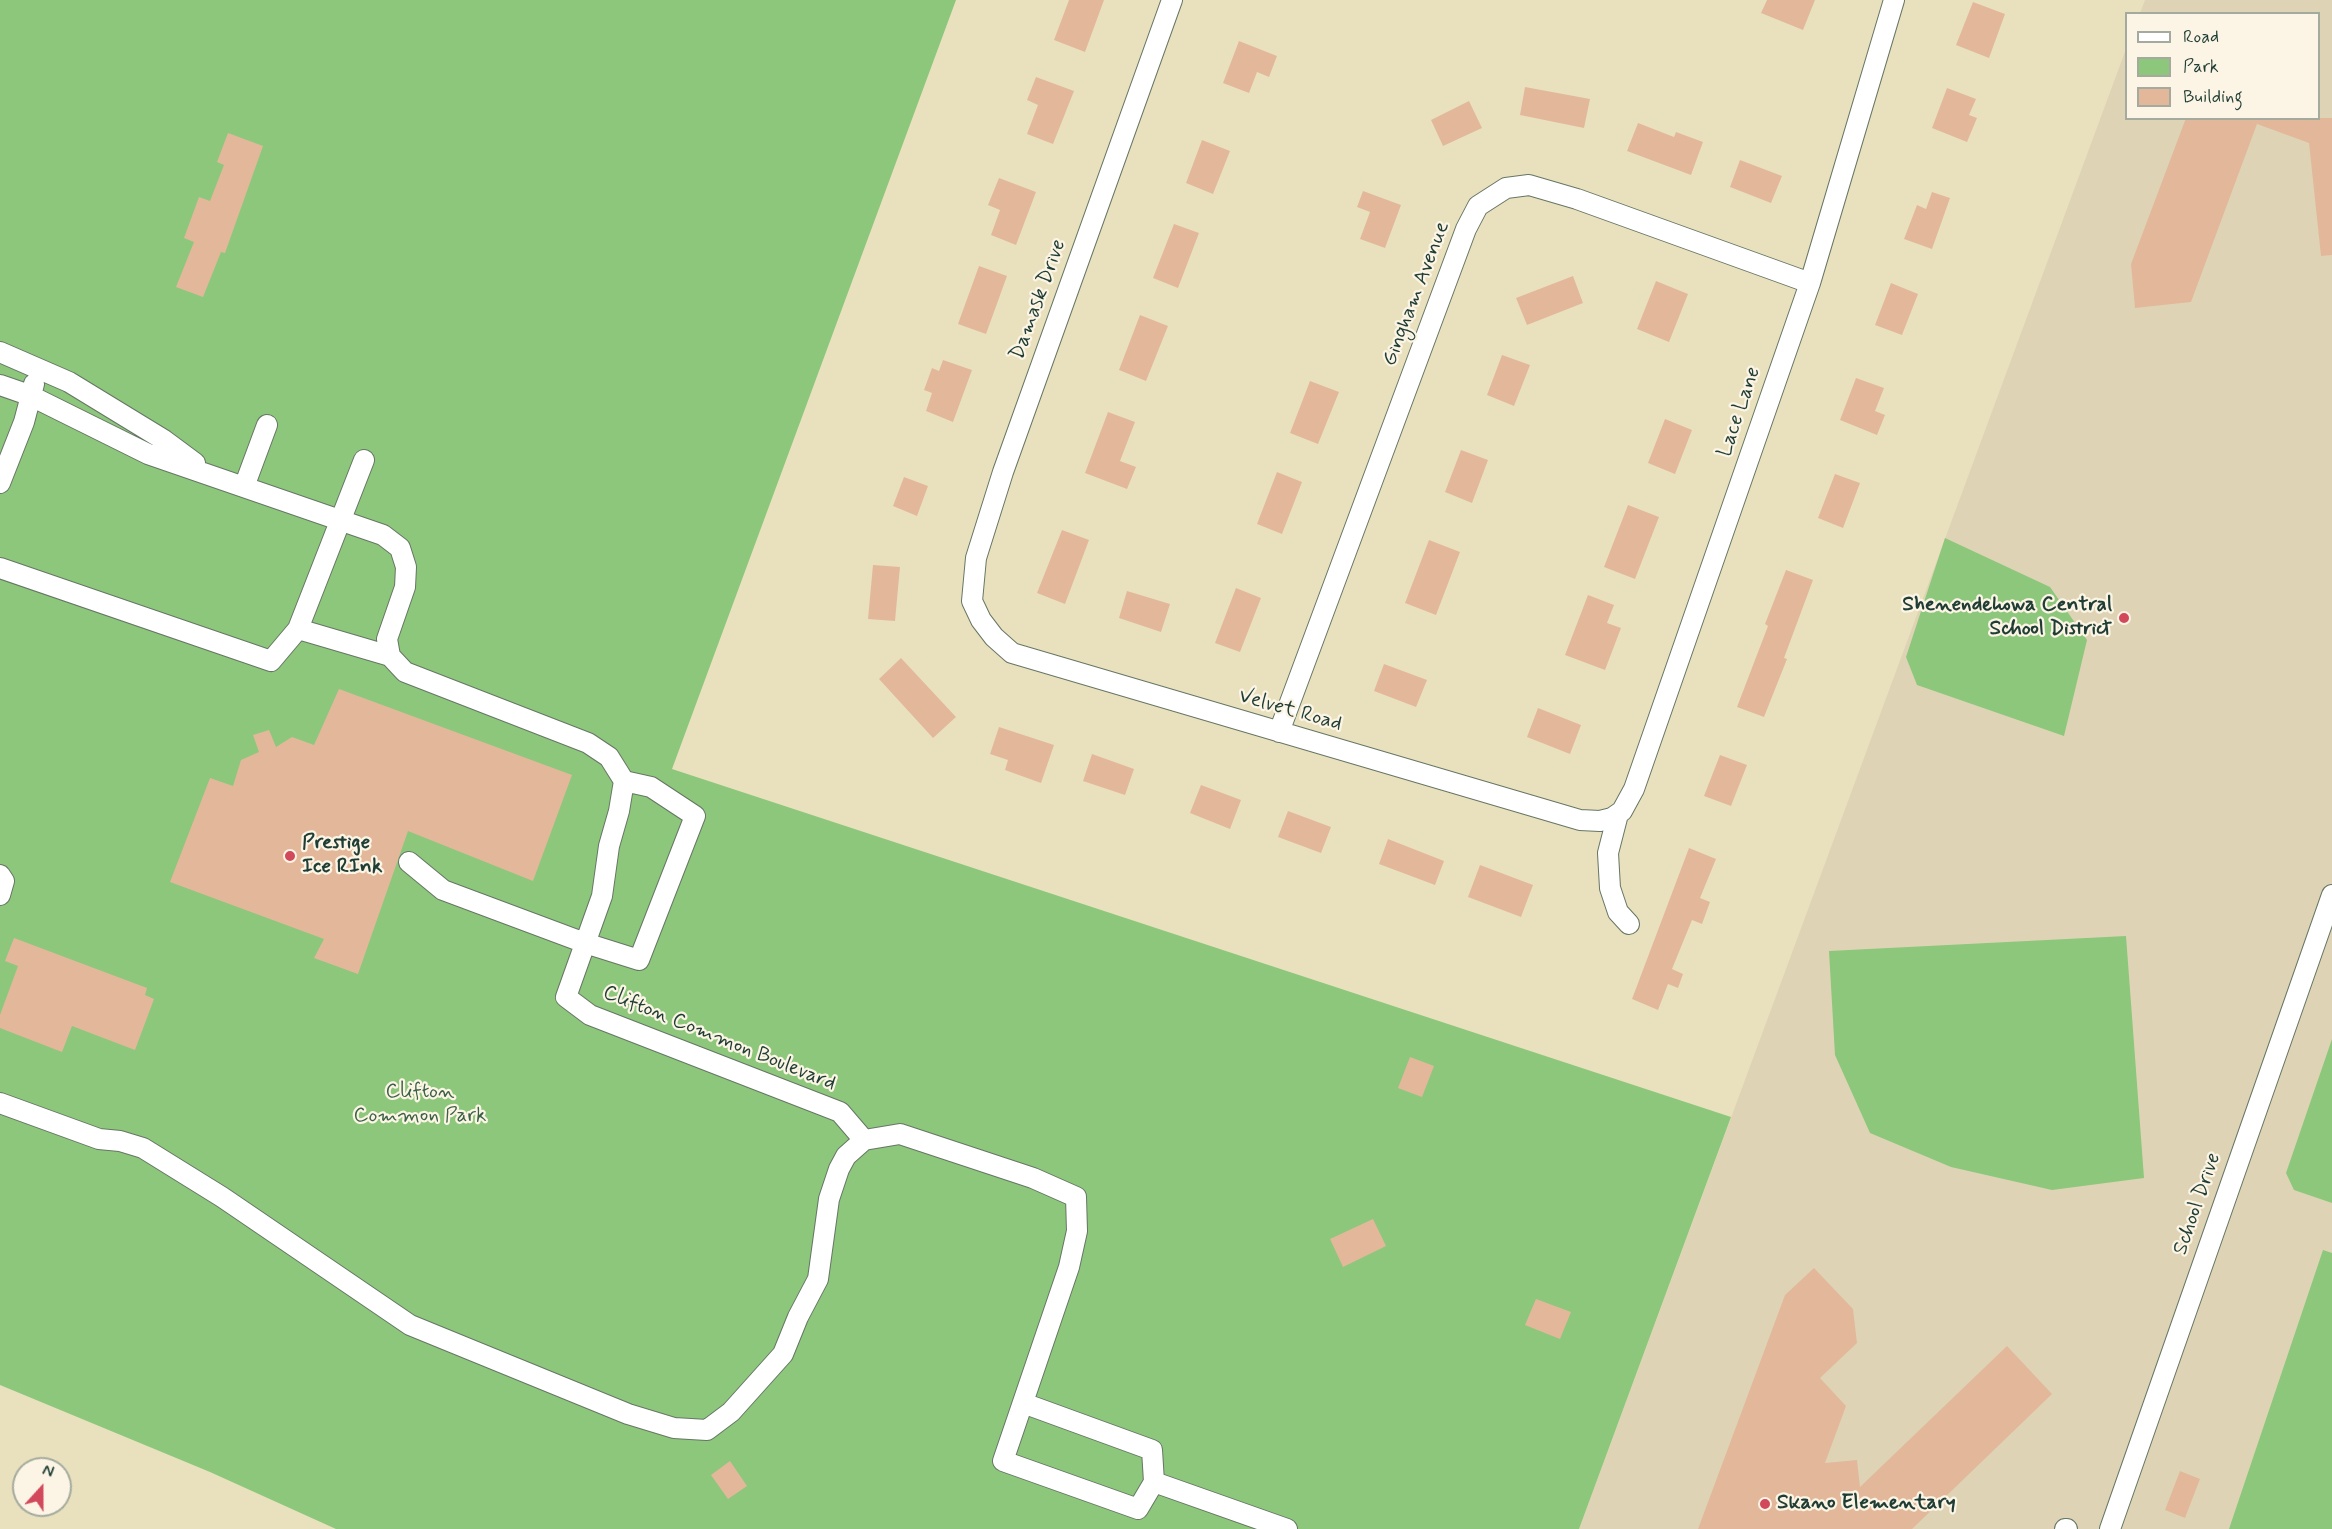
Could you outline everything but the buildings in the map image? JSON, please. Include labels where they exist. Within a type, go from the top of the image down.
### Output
[{"type":"street","name":"Damask Drive","points":[[981,620],[972,601],[976,558],[1003,472],[1173,0]]},
{"type":"street","name":"Lace Lane","points":[[1629,924],[1618,912],[1610,888],[1609,817],[1622,811],[1634,789],[1810,283],[1894,0]]},
{"type":"street","name":"Gingham Avenue","points":[[1279,732],[1466,229],[1478,206],[1506,188],[1529,185],[1577,199],[1810,283]]},
{"type":"street","points":[[0,352],[69,382],[154,434],[207,473]]},
{"type":"street","points":[[0,483],[24,422],[39,369]]},
{"type":"street","points":[[0,385],[30,395],[148,454],[383,535],[400,548],[406,567],[405,587],[387,639],[390,656]]},
{"type":"street","points":[[244,487],[267,425]]},
{"type":"street","points":[[4,570],[271,661],[298,629],[364,460]]},
{"type":"street","name":"Velvet Road","points":[[981,620],[994,637],[1012,653],[1580,820],[1609,817]]},
{"type":"street","points":[[298,629],[390,656],[405,672],[588,743],[609,757],[624,781],[651,787],[695,816],[639,960],[585,943],[443,890],[409,862]]},
{"type":"street","name":"Clifton Common Boulevard","points":[[624,781],[619,811],[609,846],[602,896],[566,997],[590,1014],[840,1112],[864,1140]]},
{"type":"street","points":[[0,875],[4,881],[0,894]]},
{"type":"street","name":"School Drive","points":[[2110,1529],[2332,895]]},
{"type":"street","points":[[0,1103],[99,1139],[120,1141],[142,1148],[222,1197],[410,1325],[628,1414],[674,1428],[707,1430],[731,1412],[783,1354],[798,1317],[818,1279],[829,1199],[846,1156],[864,1140],[900,1134],[1033,1178],[1076,1197],[1077,1231],[1069,1267],[1003,1461],[1138,1509],[1154,1482],[1152,1450],[1023,1403]]},
{"type":"street","points":[[1154,1482],[1287,1529]]},
{"type":"shaded area","name":"Shenendehowa Central School District","points":[[2145,0],[2332,0],[2332,1529],[1579,1529],[2125,52],[2125,120],[2320,120],[2320,12],[2140,12]]},
{"type":"green space","name":"Clifton Common Park","points":[[0,0],[956,0],[672,769],[1731,1117],[1579,1529],[336,1529],[210,1472],[0,1385]]},
{"type":"green space","points":[[1945,538],[2050,587],[2087,640],[2064,736],[1917,685],[1906,657]]},
{"type":"green space","points":[[2126,936],[2144,1178],[2052,1190],[1951,1167],[1870,1133],[1835,1055],[1829,951]]},
{"type":"green space","points":[[2332,1039],[2332,1203],[2294,1190],[2286,1173]]},
{"type":"green space","points":[[2323,1250],[2332,1253],[2332,1529],[2229,1529]]},
{"type":"place","name":"Shenendehowa Central School District","points":[[2124,618]]},
{"type":"place","name":"Prestige Ice RInk","points":[[290,856]]},
{"type":"place","name":"Skano Elementary","points":[[1765,1504]]}]
